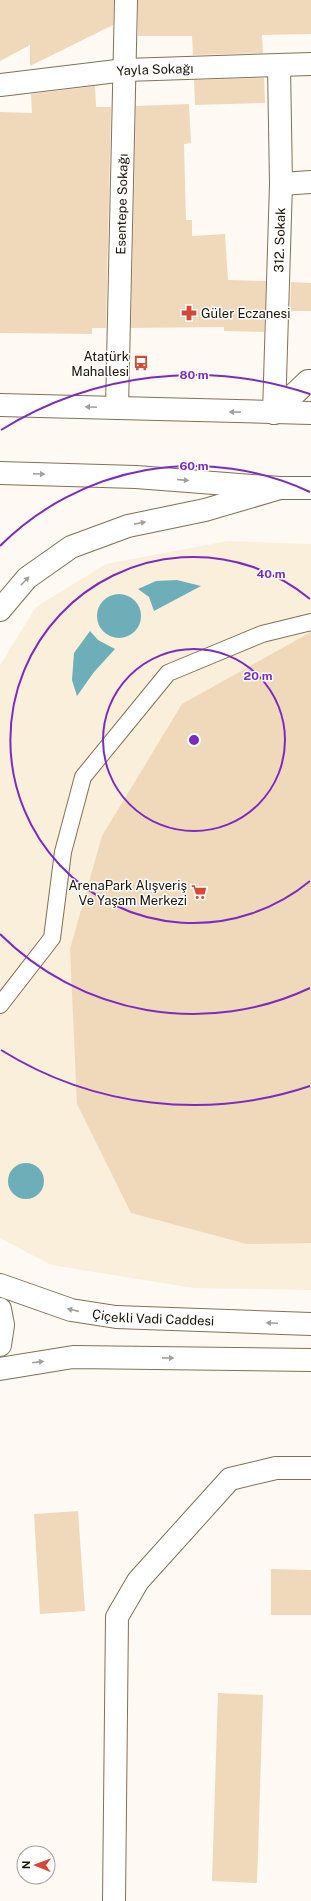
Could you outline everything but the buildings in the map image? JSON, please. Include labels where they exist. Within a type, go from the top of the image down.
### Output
[{"type":"street","name":"Esentepe Sokağı","points":[[117,408],[126,0]]},
{"type":"street","name":"Yayla Sokağı","points":[[0,85],[125,70],[311,64]]},
{"type":"street","name":"312. Sokak","points":[[274,413],[281,184],[279,66]]},
{"type":"street","points":[[281,184],[311,182]]},
{"type":"street","points":[[274,413],[308,382],[311,381]]},
{"type":"street","points":[[0,405],[311,413]]},
{"type":"street","points":[[0,472],[136,477],[280,488],[311,488]]},
{"type":"street","points":[[0,610],[27,578],[71,547],[128,526],[205,510],[280,488]]},
{"type":"street","name":"Çiçekli Vadi Caddesi","points":[[0,1285],[71,1310],[116,1317],[311,1324]]},
{"type":"street","points":[[0,1309],[3,1325],[0,1345]]},
{"type":"street","points":[[0,1368],[73,1357],[311,1360]]},
{"type":"street","points":[[114,1901],[118,1617],[138,1580],[230,1479],[276,1468],[311,1468]]},
{"type":"lane","points":[[0,1005],[52,938],[63,852],[83,777],[98,758],[168,672],[262,634],[311,622]]},
{"type":"shaded area","points":[[228,541],[311,544],[311,1290],[194,1288],[51,1265],[0,1238],[0,665],[36,607],[106,564]]},
{"type":"water","points":[[177,580],[201,586],[154,611],[149,597],[138,589],[156,581]]},
{"type":"water","points":[[119,594],[131,598],[137,604],[141,616],[137,628],[131,634],[119,638],[107,634],[101,628],[97,616],[101,604],[107,598]]},
{"type":"water","points":[[90,631],[98,640],[115,649],[94,672],[77,696],[72,680],[74,653]]},
{"type":"water","points":[[26,1163],[36,1166],[41,1171],[44,1181],[41,1191],[36,1196],[26,1199],[16,1196],[11,1191],[8,1181],[11,1171],[16,1166]]},
{"type":"place","name":"Güler Eczanesi","points":[[189,313]]},
{"type":"place","name":"Atatürk Mahallesi","points":[[141,363]]},
{"type":"place","name":"ArenaPark Alışveriş Ve Yaşam Merkezi","points":[[199,892]]}]
